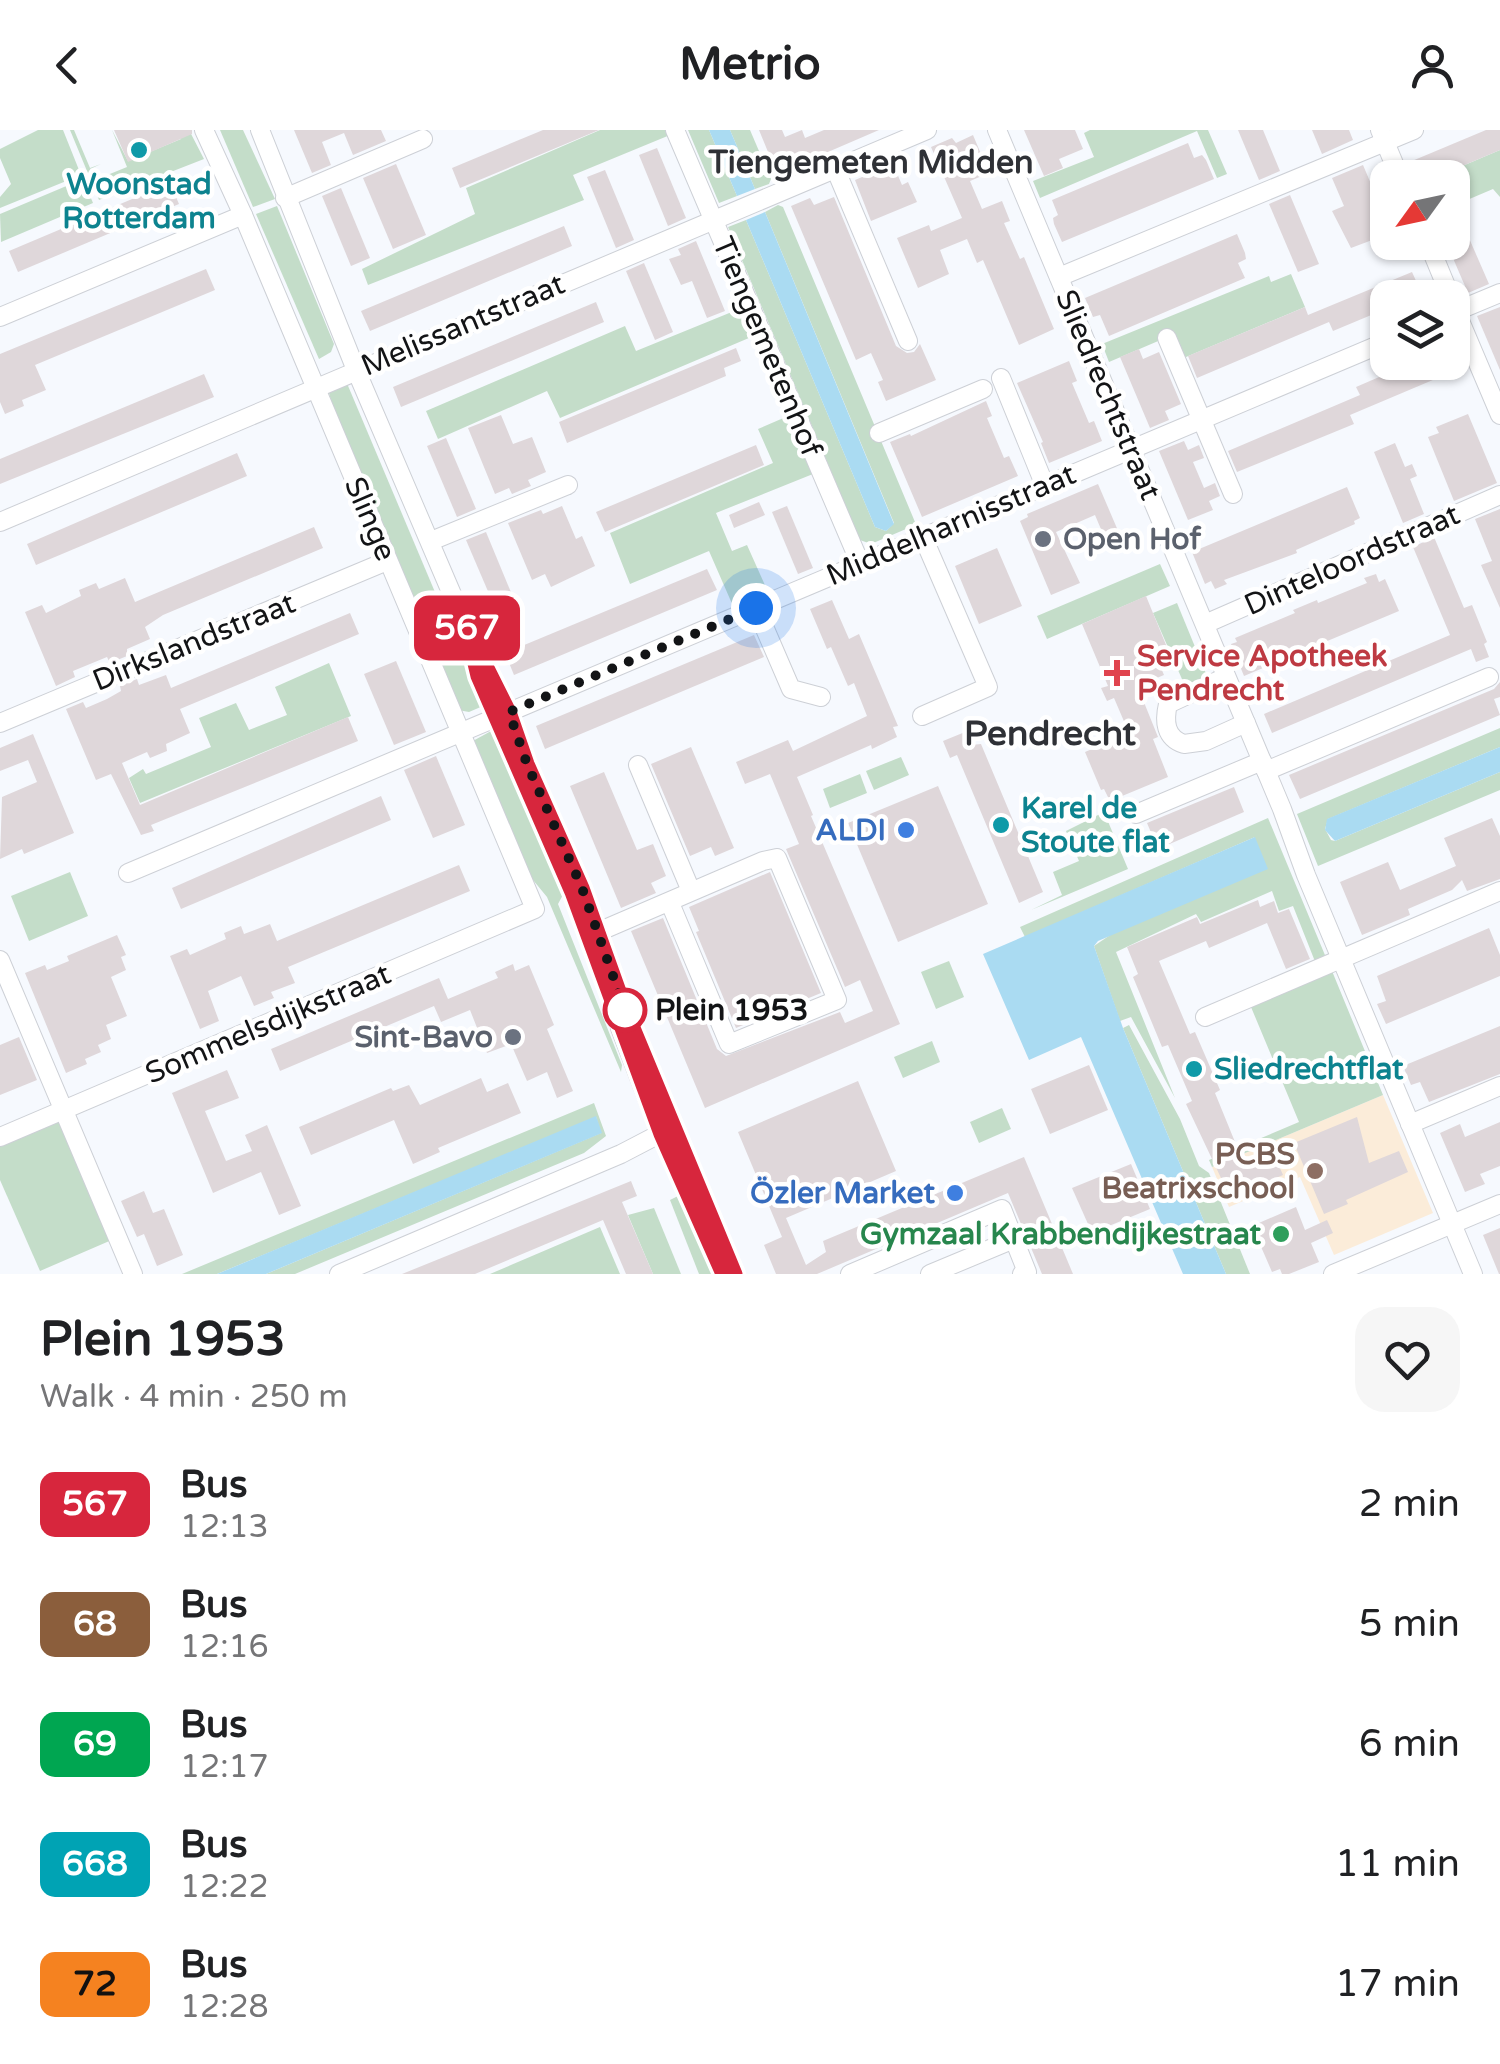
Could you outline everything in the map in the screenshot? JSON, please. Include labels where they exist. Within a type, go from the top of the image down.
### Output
[{"type":"street","name":"Slinge","points":[[204,130],[535,908]]},
{"type":"street","name":"Slinge","points":[[250,130],[285,198]]},
{"type":"street","name":"Slinge","points":[[260,130],[356,370],[502,715],[582,888],[594,934],[723,1274]]},
{"type":"street","name":"Tiengemetenhof","points":[[676,130],[860,564]]},
{"type":"street","name":"Melissantstraat","points":[[0,522],[927,130]]},
{"type":"street","name":"Sliedrechtstraat","points":[[997,130],[1472,1274]]},
{"type":"street","points":[[1059,277],[1383,136],[1414,130]]},
{"type":"street","points":[[1383,136],[1393,160]]},
{"type":"street","points":[[285,198],[423,139]]},
{"type":"street","points":[[835,168],[908,341]]},
{"type":"street","points":[[0,317],[243,215]]},
{"type":"street","points":[[1470,301],[1500,293]]},
{"type":"street","points":[[1168,338],[1233,494]]},
{"type":"street","points":[[1470,345],[1500,414]]},
{"type":"street","name":"Middelharnisstraat","points":[[128,873],[1370,348]]},
{"type":"street","points":[[1001,378],[1044,486]]},
{"type":"street","points":[[879,433],[983,389]]},
{"type":"street","points":[[430,541],[568,485]]},
{"type":"street","name":"Dinteloordstraat","points":[[1205,624],[1500,495]]},
{"type":"street","points":[[922,716],[988,687],[924,537]]},
{"type":"street","name":"Dirkslandstraat","points":[[0,723],[388,560]]},
{"type":"street","points":[[756,608],[791,689],[821,697]]},
{"type":"street","points":[[1136,814],[1488,676]]},
{"type":"street","points":[[1226,677],[1168,704],[1170,736],[1184,744],[1206,741],[1246,723]]},
{"type":"street","points":[[638,766],[691,892]]},
{"type":"street","points":[[594,934],[763,861],[777,858],[837,1000],[729,1044],[670,902]]},
{"type":"street","points":[[1205,1017],[1500,891]]},
{"type":"street","name":"Sommelsdijkstraat","points":[[0,1137],[535,908]]},
{"type":"street","points":[[0,960],[133,1274]]},
{"type":"street","points":[[1410,1124],[1500,1086]]},
{"type":"street","name":"Slinge","points":[[667,1130],[735,1274]]},
{"type":"street","points":[[339,1274],[379,1266],[667,1130]]},
{"type":"street","points":[[1333,1274],[1500,1204]]},
{"type":"street","points":[[850,1274],[1002,1209],[1026,1273]]},
{"type":"street","points":[[930,1274],[1014,1239]]},
{"type":"shaded area","name":"PCBS Beatrixschool","points":[[1383,1095],[1433,1213],[1334,1255],[1300,1177],[1229,1207],[1212,1167]]},
{"type":"green space","points":[[38,130],[63,130],[81,175],[0,208],[0,197],[11,184],[0,149]]},
{"type":"green space","points":[[70,130],[74,130],[90,168],[101,164],[90,169],[95,180],[127,167],[112,130],[128,161],[181,139],[178,130],[189,130],[204,159],[99,200]]},
{"type":"green space","points":[[220,130],[243,130],[275,199],[253,207]]},
{"type":"green space","points":[[600,130],[668,130],[670,135],[573,175],[584,200],[368,285],[362,269],[475,214],[466,188]]},
{"type":"green space","points":[[688,130],[709,130],[737,196],[719,203]]},
{"type":"green space","points":[[730,130],[750,130],[771,179],[769,184],[755,189]]},
{"type":"green space","points":[[1208,130],[1227,174],[1217,178],[1197,131],[1040,198],[1033,181],[1094,157],[1084,133]]},
{"type":"green space","points":[[1500,150],[1500,197],[1493,189],[1470,199],[1470,163]]},
{"type":"green space","points":[[83,179],[93,203],[1,242],[0,214]]},
{"type":"green space","points":[[778,205],[783,207],[915,522],[871,544],[860,540],[728,227],[746,220],[875,527],[886,531],[894,523],[765,212]]},
{"type":"green space","points":[[277,206],[334,344],[331,352],[319,359],[256,214]]},
{"type":"green space","points":[[1291,274],[1305,307],[1186,357],[1179,356],[1170,336],[1109,362],[1102,344],[1269,276],[1271,282]]},
{"type":"green space","points":[[744,307],[756,335],[560,418],[547,391],[438,439],[426,411],[625,326],[636,351]]},
{"type":"green space","points":[[346,381],[483,706],[469,712],[458,710],[333,409],[328,389]]},
{"type":"green space","points":[[788,416],[813,474],[716,513],[732,551],[747,545],[768,592],[733,606],[709,551],[630,584],[610,533],[773,463],[758,429]]},
{"type":"green space","points":[[1160,564],[1170,586],[1047,639],[1037,616]]},
{"type":"green space","points":[[1177,603],[1207,676],[1185,686],[1153,613]]},
{"type":"green space","points":[[329,663],[351,716],[140,803],[129,778],[143,769],[146,774],[211,747],[199,718],[236,703],[249,730],[287,715],[275,687]]},
{"type":"green space","points":[[1500,728],[1500,747],[1328,819],[1325,829],[1335,841],[1500,772],[1500,790],[1318,866],[1297,814]]},
{"type":"green space","points":[[493,730],[565,891],[558,904],[622,1065],[621,1072],[547,897],[524,869],[471,742]]},
{"type":"green space","points":[[901,757],[909,775],[874,790],[866,771]]},
{"type":"green space","points":[[860,774],[867,793],[830,808],[823,789]]},
{"type":"green space","points":[[1104,812],[1128,869],[1031,910],[1062,895],[1053,872],[1079,861],[1066,831]]},
{"type":"green space","points":[[1268,818],[1327,960],[1316,964],[1293,906],[1279,911],[1272,891],[1201,922],[1196,914],[1116,952],[1175,1098],[1131,1017],[1120,1021],[1094,946],[1255,837],[1025,937],[1020,927]]},
{"type":"green space","points":[[70,872],[88,916],[29,941],[11,896]]},
{"type":"green space","points":[[949,961],[964,997],[936,1009],[921,972]]},
{"type":"green space","points":[[1332,971],[1383,1095],[1212,1167],[1209,1160],[1299,1122],[1251,1007]]},
{"type":"green space","points":[[1129,1025],[1180,1119],[1199,1166],[1209,1173],[1250,1274],[1226,1274],[1123,1028]]},
{"type":"green space","points":[[932,1041],[940,1062],[903,1078],[894,1057]]},
{"type":"green space","points":[[594,1103],[606,1136],[584,1153],[295,1274],[266,1274],[601,1133],[596,1117],[217,1274],[182,1274]]},
{"type":"green space","points":[[1002,1108],[1011,1129],[979,1143],[970,1122]]},
{"type":"green space","points":[[57,1110],[114,1239],[40,1271],[0,1180],[0,1135]]},
{"type":"green space","points":[[680,1195],[716,1274],[699,1274],[670,1200]]},
{"type":"green space","points":[[654,1208],[681,1274],[653,1274],[628,1215]]},
{"type":"green space","points":[[600,1227],[620,1274],[490,1274]]},
{"type":"water","points":[[709,130],[730,130],[755,189],[737,196]]},
{"type":"water","points":[[765,212],[894,524],[886,531],[875,527],[746,220]]},
{"type":"water","points":[[1500,747],[1500,772],[1335,841],[1325,830],[1327,819]]},
{"type":"water","points":[[1255,837],[1268,869],[1094,946],[1123,1028],[1226,1274],[1183,1274],[1081,1037],[1029,1060],[983,954]]},
{"type":"water","points":[[596,1116],[602,1133],[266,1274],[217,1274]]},
{"type":"building","name":"Woonstad Rotterdam","points":[[114,130],[192,130],[192,134],[128,162]]},
{"type":"building","points":[[294,130],[381,130],[386,141],[353,155],[344,133],[322,142],[331,165],[312,173]]},
{"type":"building","points":[[543,130],[599,130],[460,188],[452,168]]},
{"type":"building","points":[[759,130],[782,130],[785,137],[802,130],[805,138],[824,130],[879,130],[777,174]]},
{"type":"building","points":[[1024,130],[1075,130],[1083,149],[1059,159],[1063,168],[1044,176]]},
{"type":"building","points":[[1238,130],[1263,130],[1280,171],[1259,180]]},
{"type":"building","points":[[1312,130],[1349,130],[1353,140],[1322,154]]},
{"type":"building","points":[[1486,130],[1500,130],[1500,150],[1470,163],[1414,160]]},
{"type":"building","points":[[973,135],[989,173],[970,181],[982,209],[1002,201],[1010,221],[1004,223],[1020,259],[1024,257],[1054,329],[1019,345],[983,260],[977,263],[967,239],[940,250],[949,274],[918,288],[897,238],[929,225],[931,231],[962,218],[931,147],[952,138],[956,143]]},
{"type":"building","points":[[1188,143],[1194,158],[1202,155],[1206,160],[1214,179],[1062,242],[1054,224],[1053,218],[1058,215],[1052,200]]},
{"type":"building","points":[[657,148],[686,218],[668,226],[639,155]]},
{"type":"building","points":[[396,164],[426,235],[393,249],[363,178]]},
{"type":"building","points":[[893,164],[902,185],[908,182],[917,202],[871,221],[855,180]]},
{"type":"building","points":[[1363,165],[1370,182],[1370,241],[1351,248],[1332,211],[1344,206],[1332,178]]},
{"type":"building","points":[[605,170],[634,240],[616,248],[587,177]]},
{"type":"building","points":[[170,183],[179,204],[18,272],[9,251]]},
{"type":"building","points":[[341,188],[370,258],[351,266],[322,196]]},
{"type":"building","points":[[1290,195],[1319,264],[1298,272],[1269,204]]},
{"type":"building","points":[[834,197],[896,346],[907,353],[914,352],[920,344],[936,380],[886,401],[878,382],[883,380],[871,353],[856,360],[791,206],[810,198],[814,205]]},
{"type":"building","points":[[564,226],[572,246],[370,331],[361,311]]},
{"type":"building","points":[[1237,234],[1245,253],[1246,259],[1238,263],[1245,278],[1109,336],[1100,315],[1093,317],[1085,298]]},
{"type":"building","points":[[1470,240],[1489,284],[1470,292],[1470,280],[1462,280],[1454,260],[1470,260]]},
{"type":"building","points":[[696,241],[725,311],[707,318],[692,281],[681,285],[669,259],[681,255],[678,249]]},
{"type":"building","points":[[644,263],[673,332],[655,340],[626,271]]},
{"type":"building","points":[[206,269],[215,290],[35,365],[46,390],[22,400],[24,406],[5,414],[0,402],[0,354]]},
{"type":"building","points":[[1412,272],[1416,280],[1393,280]]},
{"type":"building","points":[[1370,289],[1370,316],[1333,331],[1329,322],[1197,378],[1188,356],[1305,307],[1308,315]]},
{"type":"building","points":[[596,302],[604,322],[401,407],[393,387]]},
{"type":"building","points":[[1500,307],[1500,370],[1477,316]]},
{"type":"building","points":[[736,348],[741,361],[724,368],[726,376],[567,443],[559,422]]},
{"type":"building","points":[[1139,349],[1143,359],[1159,352],[1181,404],[1165,411],[1169,420],[1150,428],[1120,357]]},
{"type":"building","points":[[1069,361],[1077,381],[1072,383],[1089,423],[1094,421],[1102,441],[1049,463],[1017,383]]},
{"type":"building","points":[[204,374],[214,397],[0,484],[0,459]]},
{"type":"building","points":[[1372,380],[1433,380],[1350,415],[1354,424],[1237,472],[1228,451],[1360,395],[1356,387]]},
{"type":"building","points":[[986,401],[992,416],[987,418],[1004,458],[1009,456],[1018,476],[922,517],[890,442]]},
{"type":"building","points":[[1468,414],[1497,483],[1454,501],[1428,437],[1439,433],[1436,427]]},
{"type":"building","points":[[501,415],[513,444],[532,437],[546,472],[528,480],[531,486],[512,494],[509,488],[495,494],[468,428]]},
{"type":"building","points":[[446,438],[476,509],[457,517],[427,446]]},
{"type":"building","points":[[1184,441],[1188,450],[1199,445],[1204,458],[1193,462],[1204,488],[1215,483],[1220,496],[1209,501],[1213,510],[1188,520],[1159,451]]},
{"type":"building","points":[[1395,443],[1405,467],[1412,464],[1417,476],[1410,479],[1424,514],[1403,523],[1374,452]]},
{"type":"building","points":[[756,445],[764,465],[605,532],[596,512]]},
{"type":"building","points":[[237,453],[247,476],[36,565],[27,544]]},
{"type":"building","name":"Open Hof","points":[[1098,484],[1125,547],[1111,553],[1095,515],[1056,532],[1080,583],[1051,595],[1020,521],[1027,514]]},
{"type":"building","points":[[1347,487],[1360,518],[1355,524],[1296,550],[1297,553],[1224,580],[1227,584],[1215,589],[1211,581],[1205,584],[1192,552]]},
{"type":"building","points":[[759,502],[765,515],[734,528],[729,515]]},
{"type":"building","points":[[562,506],[576,539],[582,536],[595,566],[551,587],[545,574],[532,580],[508,523]]},
{"type":"building","points":[[787,506],[813,568],[798,574],[772,512]]},
{"type":"building","points":[[1500,509],[1500,608],[1481,565],[1492,561],[1475,519]]},
{"type":"building","points":[[314,527],[323,548],[163,615],[145,627],[150,639],[127,649],[127,656],[110,663],[107,657],[73,671],[75,677],[56,686],[25,612],[42,605],[46,613],[81,596],[79,590],[96,583],[99,589],[125,578],[135,602]]},
{"type":"building","points":[[486,532],[515,602],[496,610],[466,540]]},
{"type":"building","points":[[1434,537],[1464,608],[1472,605],[1489,657],[1476,662],[1471,649],[1272,733],[1264,714],[1450,635],[1413,547]]},
{"type":"building","points":[[997,548],[1022,606],[979,624],[955,566]]},
{"type":"building","points":[[707,569],[717,590],[514,675],[505,653]]},
{"type":"building","points":[[1376,574],[1379,582],[1385,579],[1399,611],[1244,676],[1231,644],[1237,642],[1235,638],[1317,600],[1318,603],[1367,583],[1364,578]]},
{"type":"building","points":[[1146,596],[1173,662],[1161,668],[1164,675],[1152,680],[1154,684],[1139,690],[1158,737],[1153,739],[1168,777],[1110,801],[1101,790],[1085,752],[1129,733],[1114,698],[1107,701],[1101,688],[1108,686],[1082,624]]},
{"type":"building","points":[[832,600],[849,639],[859,634],[898,726],[893,727],[897,737],[797,777],[900,1024],[705,1108],[631,931],[663,918],[717,1049],[726,1056],[840,1012],[845,1023],[873,1011],[860,980],[845,987],[786,849],[799,844],[770,774],[745,784],[736,762],[788,740],[793,751],[867,716],[854,683],[848,686],[810,609]]},
{"type":"building","points":[[350,613],[359,634],[180,709],[190,733],[166,744],[167,751],[150,758],[147,752],[122,763],[140,805],[348,717],[358,741],[151,825],[154,831],[141,835],[111,774],[96,780],[66,709],[83,702],[86,708],[137,679],[139,685],[166,675],[171,688]]},
{"type":"building","points":[[754,635],[764,657],[545,749],[536,726]]},
{"type":"building","points":[[396,661],[426,732],[394,745],[364,674]]},
{"type":"building","points":[[1500,682],[1500,697],[1494,699],[1500,715],[1300,799],[1289,775],[1494,689]]},
{"type":"building","name":"Karel de Stoute flat","points":[[965,732],[971,745],[981,744],[1043,892],[1019,903],[957,755],[950,758],[943,741]]},
{"type":"building","points":[[33,734],[74,833],[24,854],[22,849],[0,859],[2,797],[37,782],[28,760],[0,771],[0,748]]},
{"type":"building","points":[[691,747],[734,848],[715,856],[711,847],[690,856],[651,764]]},
{"type":"building","points":[[436,756],[465,825],[433,838],[404,770]]},
{"type":"building","points":[[604,772],[637,850],[653,844],[666,876],[651,883],[656,893],[621,908],[570,786]]},
{"type":"building","points":[[938,786],[988,904],[898,942],[848,823]]},
{"type":"building","points":[[1234,787],[1244,812],[1158,849],[1147,823]]},
{"type":"building","points":[[381,796],[391,820],[181,909],[172,888]]},
{"type":"building","points":[[1492,818],[1500,836],[1500,879],[1467,891],[1462,880],[1452,890],[1408,909],[1410,915],[1362,935],[1340,882],[1388,862],[1400,890],[1456,866],[1444,838]]},
{"type":"building","points":[[459,865],[470,891],[288,967],[295,983],[271,992],[274,998],[254,1006],[241,976],[208,991],[219,1021],[200,1029],[170,956],[187,949],[190,955],[226,939],[224,933],[241,926],[244,934],[270,924],[277,941]]},
{"type":"building","points":[[770,872],[821,993],[736,1028],[689,907]]},
{"type":"building","points":[[1258,900],[1260,907],[1274,901],[1278,913],[1289,909],[1310,959],[1286,969],[1267,923],[1209,948],[1206,941],[1159,961],[1190,1034],[1195,1032],[1220,1090],[1215,1093],[1244,1164],[1273,1152],[1283,1175],[1230,1197],[1186,1104],[1192,1101],[1168,1045],[1162,1047],[1133,977],[1138,974],[1127,947],[1197,917],[1200,924]]},
{"type":"building","points":[[1489,928],[1500,955],[1500,976],[1386,1024],[1377,1004],[1386,1001],[1377,976]]},
{"type":"building","points":[[117,935],[126,955],[121,957],[126,970],[111,977],[127,1016],[106,1025],[111,1039],[98,1045],[101,1052],[85,1059],[87,1064],[66,1073],[25,973],[69,961],[67,956]]},
{"type":"building","points":[[513,964],[515,971],[529,965],[554,1025],[547,1029],[573,1091],[557,1098],[547,1072],[527,1081],[511,1044],[487,1053],[470,1010],[441,1022],[434,1006],[280,1071],[271,1049],[439,978],[448,999],[498,978],[495,972]]},
{"type":"building","points":[[1500,1026],[1500,1074],[1429,1102],[1420,1082],[1411,1085],[1403,1066]]},
{"type":"building","points":[[19,1037],[37,1080],[0,1095],[0,1045]]},
{"type":"building","points":[[1089,1065],[1108,1110],[1050,1134],[1031,1089]]},
{"type":"building","points":[[227,1070],[239,1098],[205,1111],[226,1161],[252,1151],[245,1135],[267,1125],[301,1206],[279,1215],[261,1172],[213,1193],[172,1093]]},
{"type":"building","points":[[481,1078],[487,1092],[508,1083],[521,1113],[438,1148],[440,1152],[413,1164],[394,1120],[311,1155],[299,1127],[391,1088],[393,1091],[409,1085],[420,1105]]},
{"type":"building","points":[[858,1081],[896,1171],[786,1218],[806,1265],[826,1252],[823,1241],[1024,1157],[1073,1274],[1042,1274],[1008,1193],[817,1274],[776,1274],[764,1245],[782,1237],[738,1132]]},
{"type":"building","points":[[1357,1117],[1369,1163],[1399,1151],[1408,1172],[1324,1214],[1294,1143]]},
{"type":"building","points":[[1500,1122],[1500,1166],[1480,1174],[1485,1184],[1465,1192],[1440,1133],[1460,1124],[1465,1137]]},
{"type":"building","points":[[1131,1164],[1150,1209],[1092,1233],[1072,1188]]},
{"type":"building","points":[[631,1181],[637,1196],[622,1202],[653,1274],[626,1274],[603,1220],[475,1274],[402,1274]]},
{"type":"building","points":[[144,1191],[153,1213],[164,1209],[183,1255],[157,1266],[144,1234],[137,1237],[121,1201]]},
{"type":"building","name":"Gymzaal Krabbendijkestraat","points":[[1296,1207],[1305,1230],[1327,1220],[1333,1233],[1311,1243],[1319,1262],[1289,1274],[1282,1274],[1280,1269],[1272,1272],[1252,1226]]},
{"type":"building","points":[[1500,1228],[1500,1274],[1499,1274],[1483,1235]]},
{"type":"bus line","name":"567","points":[[723,1274],[661,1134],[622,1034],[590,935],[478,676],[466,626],[509,712],[527,764],[582,888],[626,1011],[735,1274]]},
{"type":"place","name":"Woonstad Rotterdam","points":[[139,150]]},
{"type":"place","name":"Open Hof","points":[[1043,539]]},
{"type":"place","name":"Service Apotheek Pendrecht","points":[[1117,673]]},
{"type":"place","name":"Karel de Stoute flat","points":[[1001,825]]},
{"type":"place","name":"ALDI","points":[[906,830]]},
{"type":"place","name":"Plein 1953","points":[[625,1010]]},
{"type":"place","name":"Sint-Bavo","points":[[513,1037]]},
{"type":"place","name":"Sliedrechtflat","points":[[1194,1069]]},
{"type":"place","name":"PCBS Beatrixschool","points":[[1315,1171]]},
{"type":"place","name":"Özler Market","points":[[955,1193]]},
{"type":"place","name":"Gymzaal Krabbendijkestraat","points":[[1281,1234]]},
{"type":"district","name":"Tiengemeten Midden","points":[[871,163]]},
{"type":"district","name":"Pendrecht","points":[[1050,734]]},
{"type":"route","points":[[625,1010],[582,888],[527,764],[509,712],[756,608]]}]
